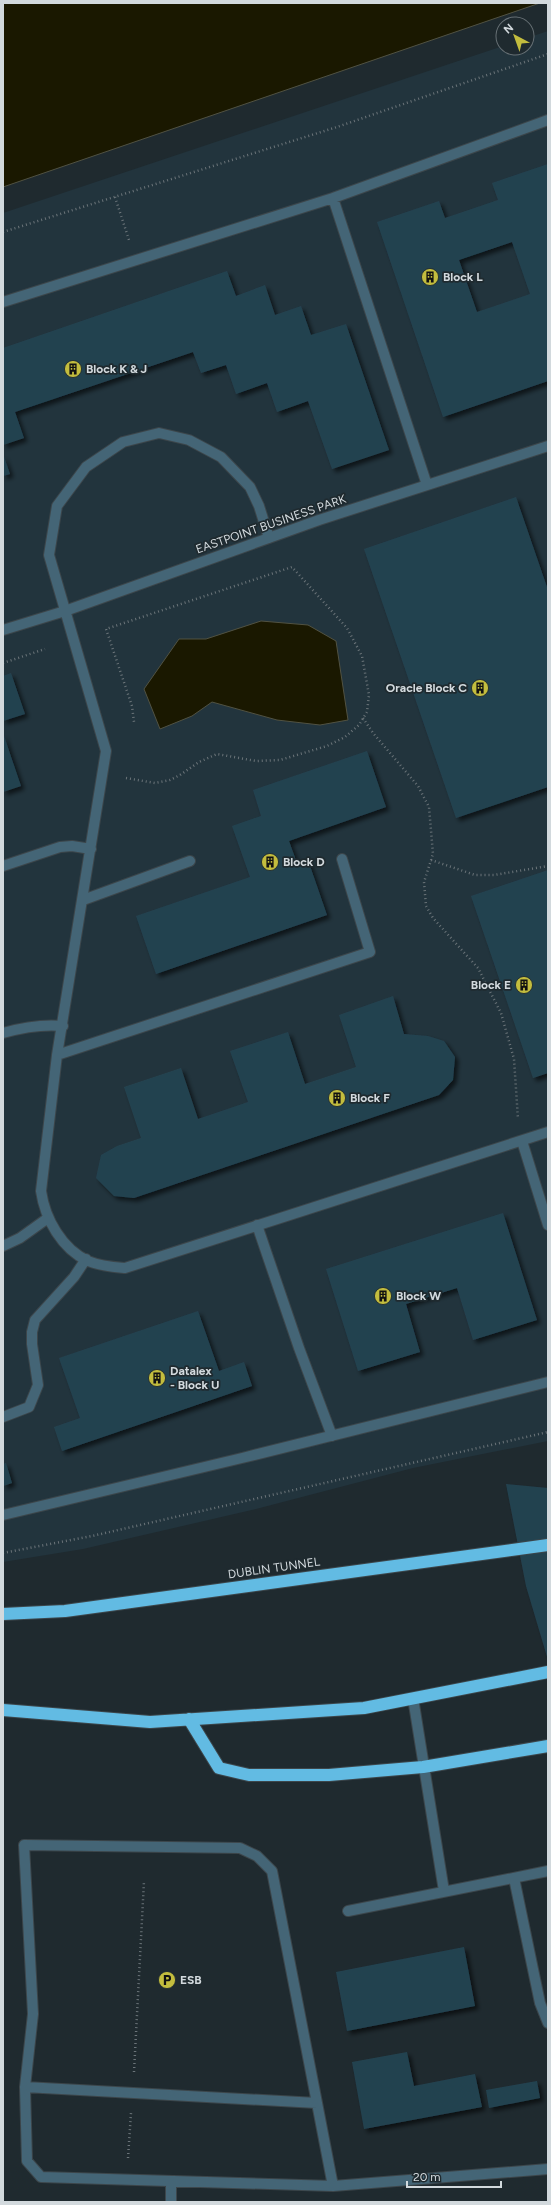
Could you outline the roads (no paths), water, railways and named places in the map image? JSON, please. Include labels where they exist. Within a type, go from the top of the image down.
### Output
[{"type":"highway","name":"DUBLIN TUNNEL","points":[[3,1614],[65,1611],[548,1545]]},
{"type":"highway","points":[[3,1710],[150,1722],[364,1708],[548,1672]]},
{"type":"highway","points":[[189,1719],[219,1768],[249,1775],[329,1775],[423,1767],[548,1746]]},
{"type":"lane","points":[[3,302],[333,198],[548,120]]},
{"type":"lane","points":[[333,198],[427,485]]},
{"type":"lane","points":[[269,538],[259,506],[250,487],[221,457],[189,440],[159,433],[123,442],[86,468],[57,506],[49,555],[64,611],[106,751],[63,1026],[57,1055],[41,1191],[43,1206],[48,1218],[59,1235],[86,1259],[103,1265],[125,1268],[548,1132]]},
{"type":"lane","name":"EASTPOINT BUSINESS PARK","points":[[3,630],[64,611],[269,538],[548,446]]},
{"type":"lane","points":[[3,866],[60,847],[72,846],[91,849]]},
{"type":"lane","points":[[57,1055],[370,952],[342,859]]},
{"type":"lane","points":[[83,900],[190,861]]},
{"type":"lane","points":[[3,1033],[24,1027],[45,1024],[63,1026]]},
{"type":"lane","points":[[525,1140],[548,1225]]},
{"type":"lane","points":[[3,1246],[20,1238],[48,1218]]},
{"type":"lane","points":[[257,1225],[299,1348],[332,1436]]},
{"type":"lane","points":[[3,1417],[29,1407],[38,1385],[32,1344],[32,1332],[36,1320],[74,1276],[86,1259]]},
{"type":"lane","points":[[3,1515],[332,1436],[548,1382]]},
{"type":"lane","points":[[413,1698],[444,1891]]},
{"type":"lane","points":[[332,2186],[272,1872],[257,1856],[240,1848],[24,1845],[33,2014],[25,2087],[27,2161],[41,2177],[332,2186],[548,2169]]},
{"type":"lane","points":[[348,1911],[548,1871]]},
{"type":"lane","points":[[514,1878],[540,2002],[548,2023]]},
{"type":"lane","points":[[25,2087],[317,2102]]},
{"type":"lane","points":[[170,2202],[171,2181]]},
{"type":"place","name":"Block L","points":[[430,277]]},
{"type":"place","name":"Block K & J","points":[[73,369]]},
{"type":"place","name":"Oracle Block C","points":[[480,688]]},
{"type":"place","name":"Block D","points":[[270,862]]},
{"type":"place","name":"Block E","points":[[524,985]]},
{"type":"place","name":"Block F","points":[[337,1098]]},
{"type":"place","name":"Block W","points":[[383,1296]]},
{"type":"place","name":"Datalex - Block U","points":[[157,1378]]},
{"type":"place","name":"ESB","points":[[167,1980]]}]
